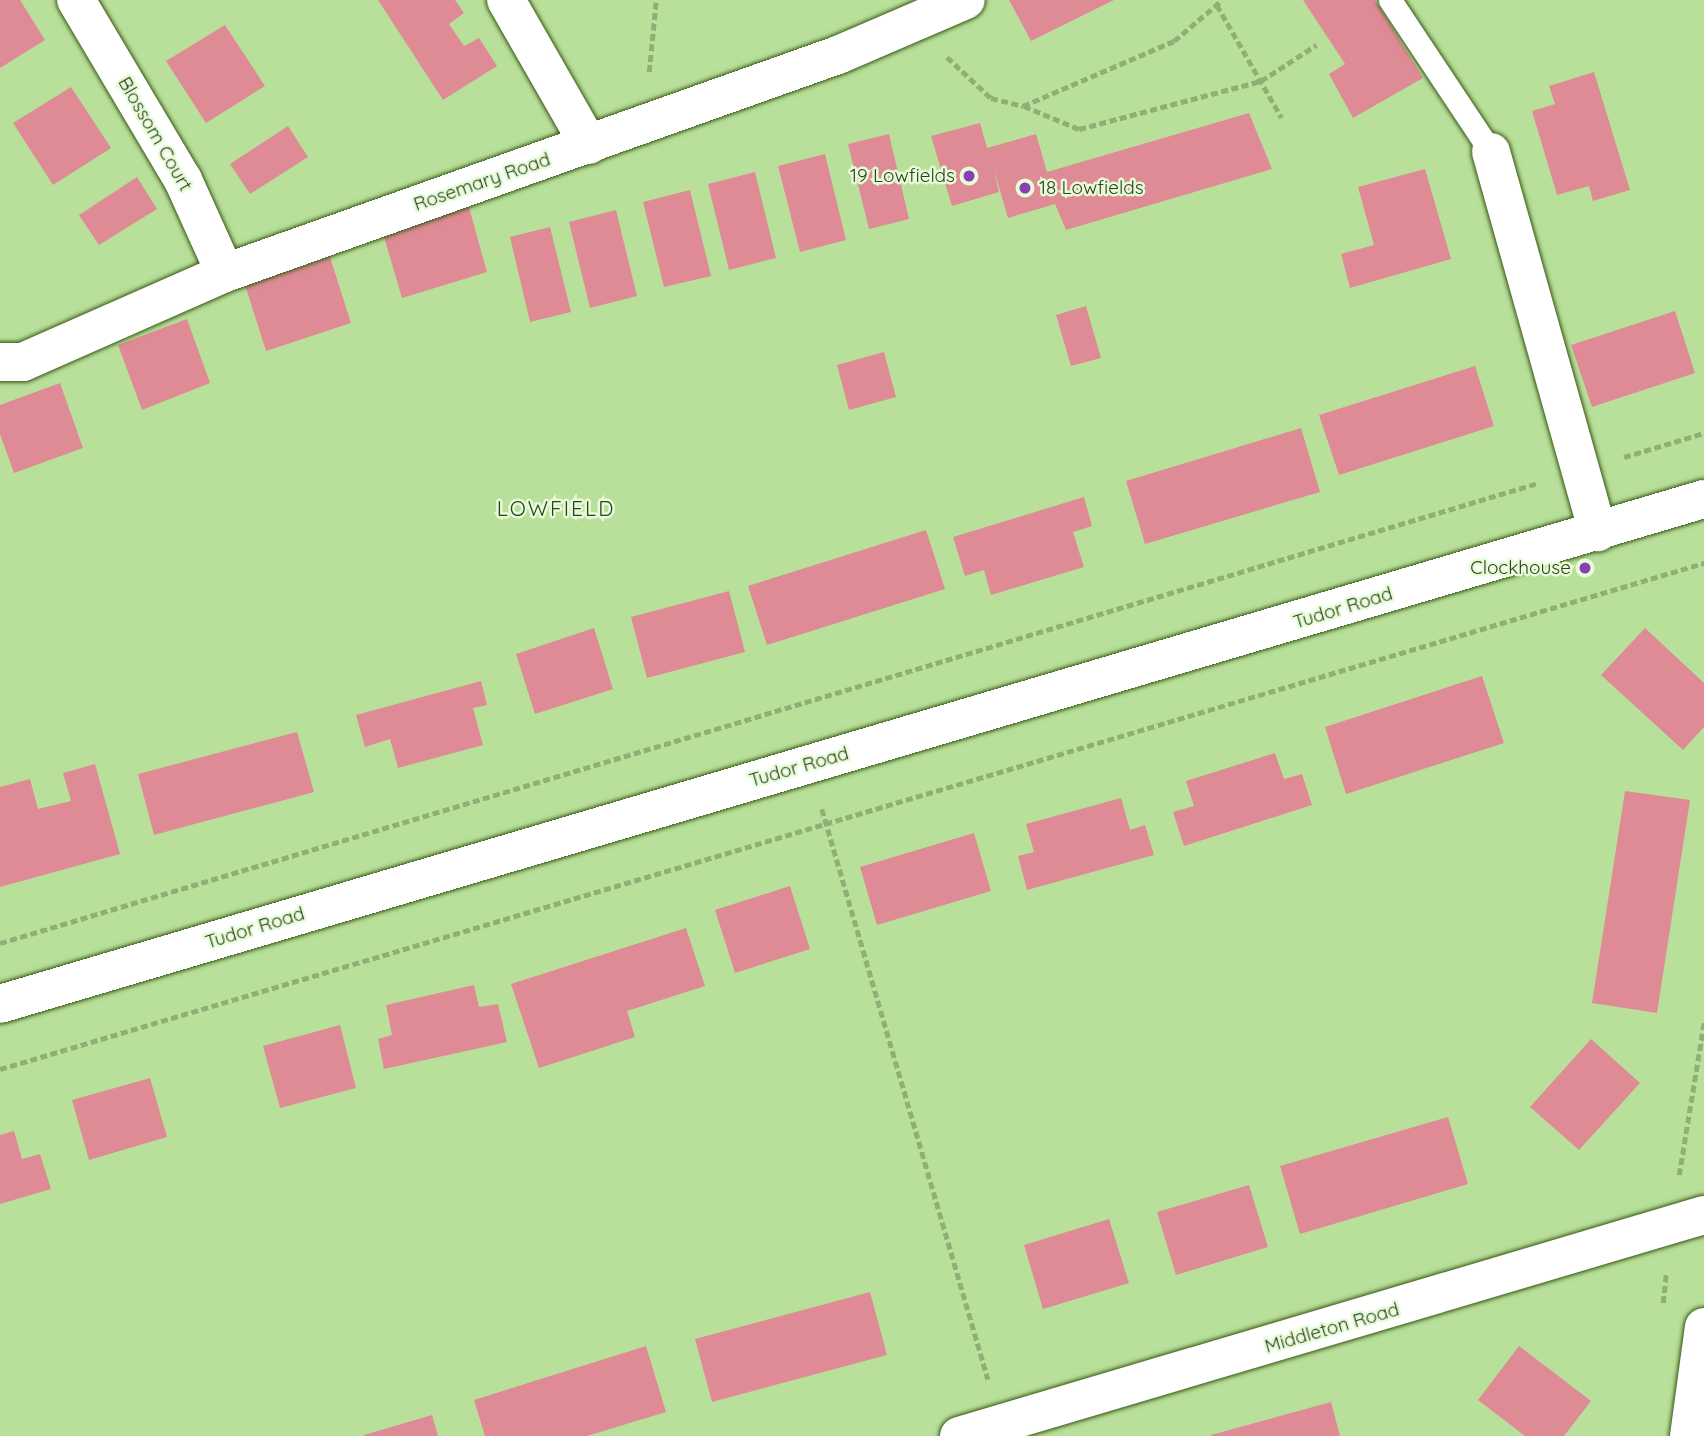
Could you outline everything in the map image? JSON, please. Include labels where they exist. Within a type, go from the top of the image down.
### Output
[{"type":"street","name":"Blossom Court","points":[[76,0],[183,180],[225,273]]},
{"type":"street","points":[[506,0],[589,145]]},
{"type":"street","name":"Rosemary Road","points":[[0,362],[23,362],[225,273],[589,145],[893,32],[966,0]]},
{"type":"street","points":[[1491,152],[1598,532]]},
{"type":"street","name":"Tudor Road","points":[[0,1004],[1704,499]]},
{"type":"street","name":"Middleton Road","points":[[959,1436],[1704,1216]]},
{"type":"street","points":[[1689,1436],[1704,1327]]},
{"type":"lane","points":[[1390,0],[1491,152]]},
{"type":"path","points":[[646,124],[656,0]]},
{"type":"path","points":[[1023,106],[1174,41],[1222,0]]},
{"type":"path","points":[[1217,5],[1282,118]]},
{"type":"path","points":[[893,32],[943,53],[991,98],[1023,106],[1079,128],[1261,81],[1316,45]]},
{"type":"path","points":[[0,943],[1704,433]]},
{"type":"path","points":[[0,1069],[826,821],[1704,563]]},
{"type":"path","points":[[809,765],[1001,1424]]},
{"type":"building","points":[[0,0],[20,0],[45,40],[0,68]]},
{"type":"building","points":[[378,0],[455,0],[464,13],[449,24],[464,46],[479,38],[497,66],[443,100]]},
{"type":"building","points":[[1009,0],[1114,0],[1031,41]]},
{"type":"building","points":[[1303,0],[1375,0],[1423,78],[1353,118],[1329,74],[1345,64]]},
{"type":"building","points":[[225,25],[265,86],[206,123],[166,61]]},
{"type":"building","points":[[1594,72],[1630,190],[1593,201],[1589,186],[1557,195],[1532,111],[1555,104],[1549,86]]},
{"type":"building","points":[[71,87],[111,148],[53,185],[13,123]]},
{"type":"building","points":[[1249,113],[1272,169],[1066,230],[1055,204],[1008,218],[994,170],[999,192],[952,206],[931,136],[980,123],[987,148],[1036,134],[1047,172]]},
{"type":"building","points":[[288,126],[308,157],[250,194],[230,164]]},
{"type":"building","points":[[889,134],[909,219],[869,229],[848,144]]},
{"type":"building","points":[[825,154],[846,240],[800,252],[778,166]]},
{"type":"building","points":[[1425,169],[1451,259],[1350,288],[1341,254],[1374,245],[1358,187]]},
{"type":"building","points":[[755,172],[776,258],[729,270],[708,184]]},
{"type":"building","points":[[137,177],[157,209],[99,245],[79,215]]},
{"type":"building","points":[[690,190],[711,276],[664,287],[643,202]]},
{"type":"building","points":[[468,204],[487,272],[402,298],[382,230]]},
{"type":"building","points":[[616,210],[637,296],[590,308],[569,222]]},
{"type":"building","points":[[550,227],[571,312],[530,322],[510,237]]},
{"type":"building","points":[[330,257],[351,323],[266,351],[245,285]]},
{"type":"building","points":[[1086,306],[1101,358],[1071,366],[1056,315]]},
{"type":"building","points":[[1675,311],[1695,373],[1592,407],[1571,345]]},
{"type":"building","points":[[187,319],[210,383],[142,410],[118,345]]},
{"type":"building","points":[[884,352],[896,397],[849,410],[837,365]]},
{"type":"building","points":[[1475,366],[1494,426],[1339,475],[1319,415]]},
{"type":"building","points":[[60,383],[83,448],[14,473],[0,434],[0,405]]},
{"type":"building","points":[[1301,428],[1320,492],[1145,544],[1126,481]]},
{"type":"building","points":[[1084,497],[1092,526],[1073,532],[1084,567],[991,595],[984,570],[965,576],[953,537]]},
{"type":"building","points":[[926,530],[945,589],[767,645],[748,586]]},
{"type":"building","points":[[729,591],[745,652],[647,678],[631,617]]},
{"type":"building","points":[[594,628],[613,689],[535,714],[516,654]]},
{"type":"building","points":[[1645,628],[1704,683],[1704,727],[1683,750],[1601,675]]},
{"type":"building","points":[[1482,676],[1504,743],[1346,794],[1325,727]]},
{"type":"building","points":[[481,681],[487,705],[473,708],[483,745],[398,768],[390,739],[365,747],[356,715]]},
{"type":"building","points":[[297,732],[314,792],[154,835],[138,774]]},
{"type":"building","points":[[1275,753],[1284,779],[1302,774],[1312,805],[1184,846],[1173,812],[1194,806],[1186,781]]},
{"type":"building","points":[[95,764],[120,854],[0,887],[0,787],[30,779],[38,809],[71,801],[63,773]]},
{"type":"building","points":[[1625,791],[1690,800],[1657,1013],[1592,1003]]},
{"type":"building","points":[[1121,798],[1130,830],[1145,825],[1154,855],[1027,890],[1018,856],[1034,852],[1026,824]]},
{"type":"building","points":[[974,833],[991,891],[877,925],[860,867]]},
{"type":"building","points":[[790,886],[810,949],[735,973],[715,910]]},
{"type":"building","points":[[686,928],[705,986],[627,1011],[635,1037],[539,1068],[511,984]]},
{"type":"building","points":[[474,985],[479,1007],[498,1004],[507,1042],[384,1069],[378,1039],[392,1035],[386,1005]]},
{"type":"building","points":[[340,1025],[356,1088],[280,1108],[263,1046]]},
{"type":"building","points":[[1591,1039],[1640,1083],[1579,1150],[1530,1107]]},
{"type":"building","points":[[150,1078],[167,1137],[89,1160],[72,1100]]},
{"type":"building","points":[[1448,1117],[1468,1184],[1300,1234],[1280,1166]]},
{"type":"building","points":[[14,1131],[22,1159],[40,1154],[51,1189],[0,1204],[0,1135]]},
{"type":"building","points":[[1249,1185],[1268,1247],[1176,1275],[1157,1212]]},
{"type":"building","points":[[1109,1219],[1129,1283],[1043,1309],[1024,1245]]},
{"type":"building","points":[[870,1292],[887,1355],[712,1402],[695,1339]]},
{"type":"building","points":[[646,1346],[666,1412],[587,1436],[485,1436],[474,1400]]},
{"type":"building","points":[[1519,1346],[1591,1401],[1564,1436],[1525,1436],[1478,1400]]},
{"type":"building","points":[[1331,1402],[1340,1436],[1211,1436],[1211,1435]]},
{"type":"building","points":[[432,1415],[438,1436],[364,1436],[364,1435]]},
{"type":"place","name":"19 Lowfields","points":[[969,176]]},
{"type":"place","name":"18 Lowfields","points":[[1025,188]]},
{"type":"place","name":"Clockhouse","points":[[1585,568]]},
{"type":"district","name":"LOWFIELD","points":[[556,508]]}]
